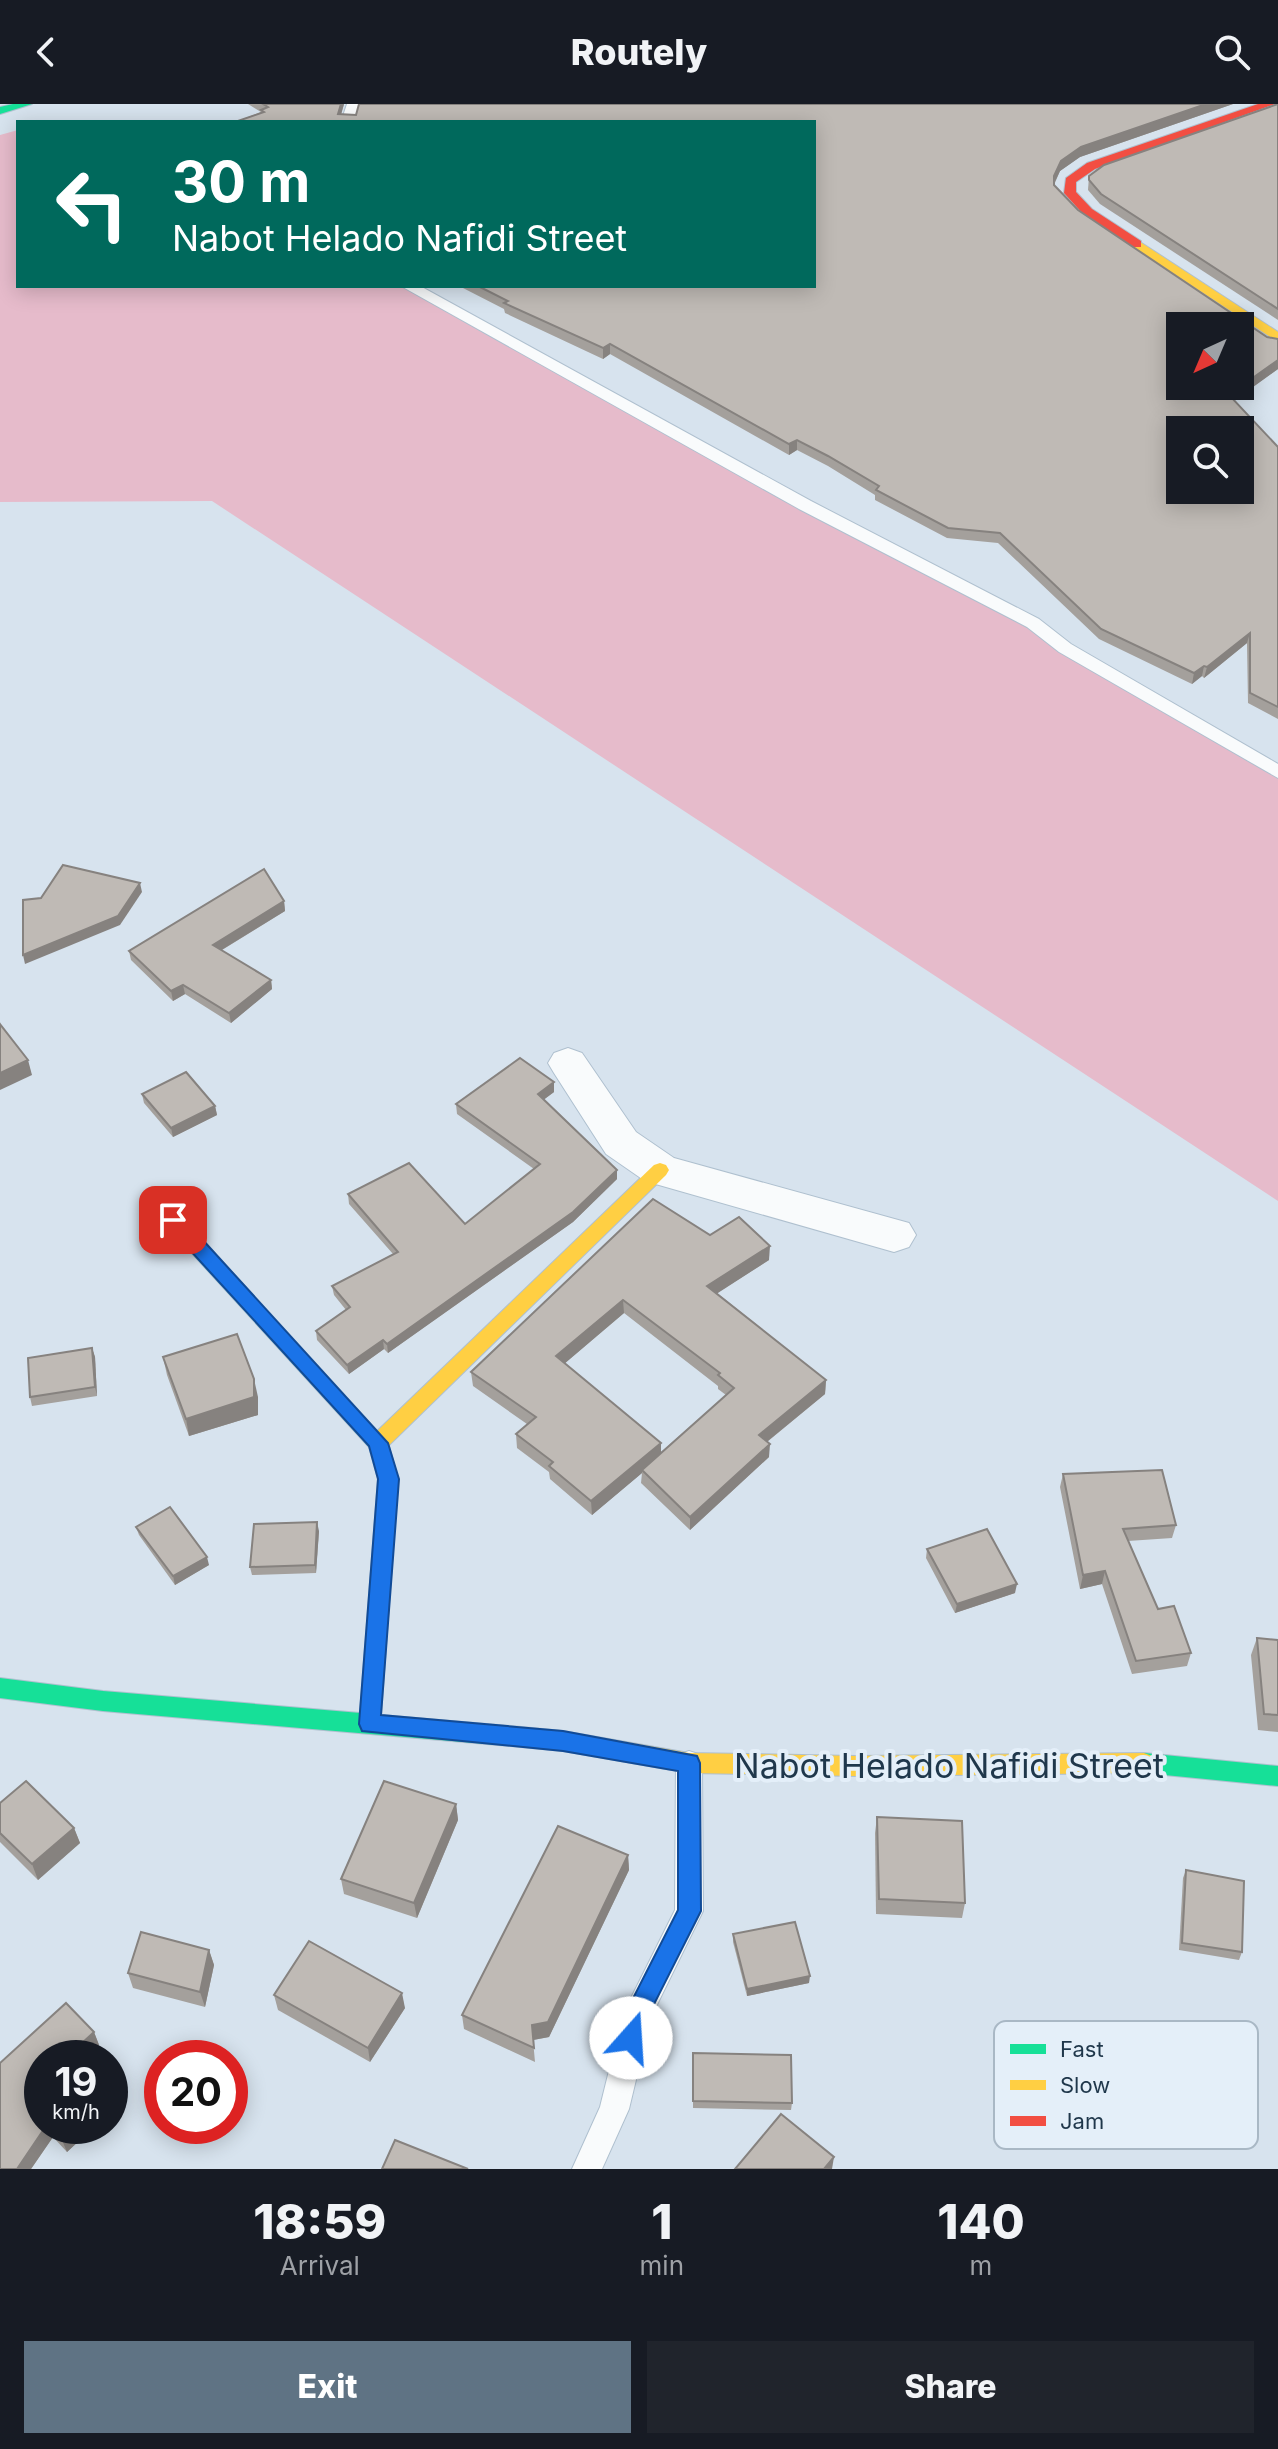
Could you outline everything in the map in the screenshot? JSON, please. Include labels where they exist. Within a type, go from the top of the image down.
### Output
[{"type":"street","points":[[0,111],[26,104]]},
{"type":"street","points":[[1269,104],[1110,157],[1070,181],[1070,193],[1088,212],[1278,338]]},
{"type":"street","points":[[568,1063],[621,1143],[660,1170],[894,1235]]},
{"type":"street","points":[[378,1443],[660,1170]]},
{"type":"street","points":[[153,1198],[378,1443],[388,1479],[370,1724]]},
{"type":"street","name":"Nabot Helado Nafidi Street","points":[[0,1688],[103,1701],[563,1741],[689,1763],[856,1766],[1142,1763],[1278,1776]]},
{"type":"lane","points":[[413,288],[805,505],[1033,623],[1091,664],[1278,772]]},
{"type":"lane","points":[[587,2169],[614,2109],[637,2014],[689,1911],[689,1763]]},
{"type":"shaded area","points":[[16,131],[16,288],[406,288],[1033,623],[1278,772],[1278,1201],[212,501],[0,502],[0,135]]},
{"type":"building","points":[[263,104],[341,104],[338,114],[356,115],[359,104],[1206,104],[1081,147],[1061,161],[1054,176],[1054,185],[1078,210],[1230,312],[1166,312],[1166,400],[1234,400],[1249,416],[1166,416],[1166,504],[1254,504],[1254,422],[1278,447],[1278,707],[1250,693],[1250,633],[1207,667],[1194,673],[1101,629],[1000,533],[948,528],[876,490],[879,486],[797,440],[789,444],[610,344],[603,348],[504,303],[508,301],[482,288],[816,288],[816,120],[241,120],[264,112],[261,110],[268,107]]},
{"type":"building","points":[[1278,104],[1278,309],[1101,194],[1089,176],[1104,165]]},
{"type":"building","points":[[1254,328],[1267,337],[1278,339],[1278,360],[1254,377]]},
{"type":"building","points":[[63,865],[140,883],[118,916],[23,955],[23,900],[41,898]]},
{"type":"building","points":[[264,869],[284,901],[213,945],[271,980],[229,1013],[183,985],[171,991],[129,951]]},
{"type":"building","points":[[0,1024],[28,1060],[0,1073]]},
{"type":"building","points":[[520,1058],[554,1082],[538,1094],[617,1170],[573,1212],[387,1344],[383,1340],[347,1365],[316,1331],[350,1307],[332,1286],[398,1252],[348,1194],[409,1163],[465,1224],[540,1164],[456,1104]]},
{"type":"building","points":[[186,1072],[215,1106],[171,1128],[142,1094]]},
{"type":"building","points":[[653,1199],[710,1235],[739,1217],[770,1246],[707,1286],[826,1380],[759,1435],[770,1444],[690,1517],[642,1470],[734,1388],[718,1375],[720,1373],[623,1300],[556,1356],[661,1443],[591,1501],[549,1466],[553,1462],[516,1434],[536,1417],[471,1372]]},
{"type":"building","points":[[237,1334],[254,1379],[254,1397],[186,1419],[163,1357]]},
{"type":"building","points":[[92,1348],[95,1387],[30,1397],[28,1358]]},
{"type":"building","points":[[1162,1470],[1176,1525],[1123,1529],[1158,1609],[1174,1606],[1191,1653],[1136,1661],[1105,1571],[1083,1575],[1063,1474]]},
{"type":"building","points":[[170,1507],[207,1557],[173,1576],[136,1527]]},
{"type":"building","points":[[317,1522],[315,1565],[250,1567],[254,1524]]},
{"type":"building","points":[[987,1529],[1017,1584],[957,1604],[927,1549]]},
{"type":"building","points":[[1257,1638],[1278,1640],[1278,1715],[1264,1714]]},
{"type":"building","points":[[26,1781],[74,1828],[32,1864],[0,1833],[0,1803]]},
{"type":"building","points":[[384,1781],[456,1804],[414,1903],[341,1879]]},
{"type":"building","points":[[877,1817],[962,1821],[965,1903],[879,1899]]},
{"type":"building","points":[[558,1826],[628,1855],[548,2022],[532,2025],[534,2048],[462,2015]]},
{"type":"building","points":[[1186,1870],[1244,1881],[1242,1952],[1182,1943]]},
{"type":"building","points":[[795,1922],[810,1976],[747,1989],[733,1934]]},
{"type":"building","points":[[141,1932],[209,1950],[200,1992],[128,1973]]},
{"type":"building","points":[[309,1941],[402,1993],[368,2048],[274,1995]]},
{"type":"building","points":[[66,2003],[94,2032],[85,2040],[25,2040]]},
{"type":"building","points":[[24,2041],[24,2144],[34,2144],[17,2169],[0,2169],[0,2063]]},
{"type":"building","points":[[693,2053],[791,2055],[792,2103],[693,2101]]},
{"type":"building","points":[[781,2114],[834,2157],[824,2169],[735,2169]]},
{"type":"building","points":[[395,2140],[468,2169],[382,2169]]},
{"type":"traffic: fast","points":[[0,111],[26,104]]},
{"type":"traffic: fast","points":[[153,1198],[378,1443],[388,1479],[370,1724]]},
{"type":"traffic: fast","points":[[0,1688],[103,1701],[511,1736]]},
{"type":"traffic: fast","points":[[1144,1763],[1278,1776]]},
{"type":"traffic: slow","points":[[1137,244],[1278,338]]},
{"type":"traffic: slow","points":[[378,1443],[660,1170]]},
{"type":"traffic: slow","points":[[511,1736],[563,1741],[689,1763],[856,1766],[1144,1763]]},
{"type":"traffic: jam","points":[[1137,244],[1088,212],[1070,193],[1070,181],[1091,166],[1269,104]]},
{"type":"route","points":[[173,1220],[378,1443],[388,1479],[370,1724],[563,1741],[689,1763],[689,1911],[637,2014],[631,2038]]}]
